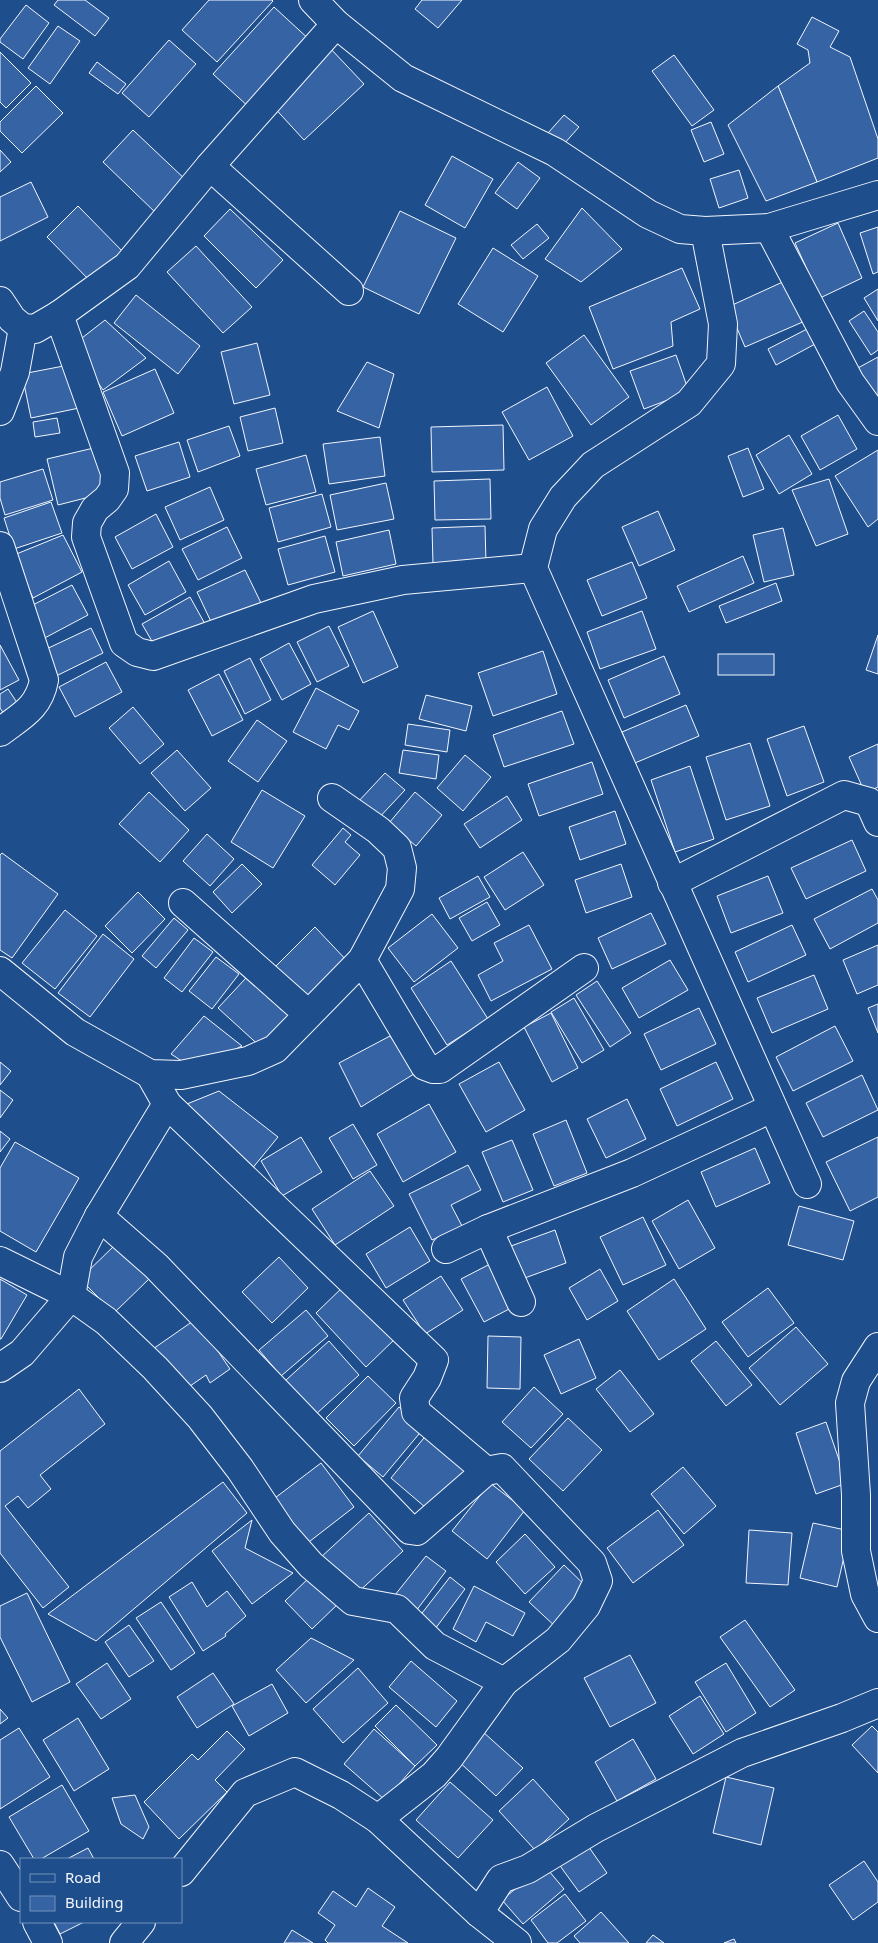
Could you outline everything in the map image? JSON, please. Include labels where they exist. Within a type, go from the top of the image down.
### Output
[{"type":"street","points":[[313,0],[336,24],[403,78],[555,152],[648,214],[680,229],[705,231],[769,228],[878,195]]},
{"type":"street","points":[[0,301],[12,319],[23,328],[35,329],[59,315],[127,266],[210,166],[336,24]]},
{"type":"street","points":[[210,166],[349,291]]},
{"type":"street","points":[[769,228],[850,382],[878,421]]},
{"type":"street","points":[[705,231],[723,324],[721,364],[689,403],[593,465],[563,497],[543,528],[533,568],[807,1184]]},
{"type":"street","points":[[59,315],[116,473],[114,489],[96,509],[88,523],[86,537],[124,643],[137,652],[152,656],[314,599],[394,582],[533,568]]},
{"type":"street","points":[[0,411],[15,372],[23,328]]},
{"type":"street","points":[[0,546],[44,680],[42,694],[33,707],[0,732]]},
{"type":"street","points":[[672,882],[844,795],[869,802],[878,822]]},
{"type":"street","points":[[0,971],[75,1032],[150,1074],[181,1075],[248,1062],[275,1049],[362,960],[400,889],[402,868],[397,848],[378,830],[332,798]]},
{"type":"street","points":[[183,903],[308,1014]]},
{"type":"street","points":[[362,960],[425,1066],[433,1069],[440,1069],[584,968]]},
{"type":"street","points":[[150,1074],[167,1104],[434,1360],[427,1378],[414,1398],[416,1412],[486,1471]]},
{"type":"street","points":[[0,1368],[22,1353],[71,1296],[78,1257],[99,1216],[167,1104]]},
{"type":"street","points":[[446,1249],[488,1229],[632,1173],[772,1108]]},
{"type":"street","points":[[99,1216],[156,1266],[410,1530],[417,1531],[486,1471],[502,1468],[592,1563],[598,1581],[586,1606],[558,1640],[504,1682],[434,1775],[378,1820]]},
{"type":"street","points":[[488,1229],[521,1302]]},
{"type":"street","points":[[0,1261],[71,1296],[106,1321],[155,1368],[200,1417],[240,1469],[282,1532],[311,1565],[353,1601],[396,1609],[435,1646],[504,1682]]},
{"type":"street","points":[[878,1348],[856,1382],[850,1403],[856,1494],[856,1551],[866,1594],[878,1618]]},
{"type":"street","points":[[480,1912],[501,1878],[528,1869],[596,1828],[742,1752],[842,1718],[878,1703]]},
{"type":"street","points":[[182,1871],[245,1793],[295,1772],[341,1795],[378,1820],[517,1943]]},
{"type":"street","points":[[37,1923],[48,1943]]},
{"type":"street","points":[[124,1943],[140,1923]]},
{"type":"building","points":[[58,0],[85,0],[109,18],[95,36],[54,5]]},
{"type":"building","points":[[209,0],[273,1],[217,62],[182,30]]},
{"type":"building","points":[[422,0],[462,0],[438,28],[415,9]]},
{"type":"building","points":[[26,5],[49,23],[23,59],[0,42],[0,39]]},
{"type":"building","points":[[274,7],[312,42],[251,109],[213,74]]},
{"type":"building","points":[[812,17],[839,31],[830,47],[850,57],[878,139],[878,158],[817,182],[778,86],[810,63],[808,50],[797,44]]},
{"type":"building","points":[[58,26],[80,41],[50,84],[28,68]]},
{"type":"building","points":[[169,40],[196,64],[149,117],[122,93]]},
{"type":"building","points":[[329,47],[364,84],[304,140],[270,103]]},
{"type":"building","points":[[0,52],[31,83],[6,108],[0,102]]},
{"type":"building","points":[[674,55],[714,110],[692,126],[652,71]]},
{"type":"building","points":[[97,62],[126,84],[118,94],[89,73]]},
{"type":"building","points":[[36,86],[63,113],[22,153],[0,131],[0,122]]},
{"type":"building","points":[[778,86],[817,182],[766,201],[728,125]]},
{"type":"building","points":[[564,115],[579,127],[563,145],[548,133]]},
{"type":"building","points":[[711,122],[724,154],[704,162],[691,130]]},
{"type":"building","points":[[133,130],[188,182],[157,214],[103,162]]},
{"type":"building","points":[[0,150],[11,162],[0,172]]},
{"type":"building","points":[[452,156],[493,179],[465,228],[425,205]]},
{"type":"building","points":[[518,162],[540,178],[517,209],[495,193]]},
{"type":"building","points":[[739,170],[748,198],[719,208],[710,179]]},
{"type":"building","points":[[31,182],[48,217],[0,241],[0,197]]},
{"type":"building","points":[[78,206],[127,256],[96,287],[47,237]]},
{"type":"building","points":[[582,208],[622,249],[581,282],[545,259]]},
{"type":"building","points":[[230,209],[283,260],[256,288],[204,236]]},
{"type":"building","points":[[400,211],[456,238],[419,314],[363,287]]},
{"type":"building","points":[[838,223],[862,278],[820,298],[795,243]]},
{"type":"building","points":[[537,224],[549,238],[523,259],[511,245]]},
{"type":"building","points":[[878,227],[878,272],[873,274],[860,233]]},
{"type":"building","points":[[196,246],[252,307],[223,333],[167,272]]},
{"type":"building","points":[[493,248],[538,276],[503,332],[458,304]]},
{"type":"building","points":[[682,268],[700,309],[671,322],[673,346],[613,369],[589,307]]},
{"type":"building","points":[[787,280],[805,321],[745,347],[728,307]]},
{"type":"building","points":[[878,289],[878,321],[864,298]]},
{"type":"building","points":[[136,295],[200,346],[178,374],[114,323]]},
{"type":"building","points":[[864,311],[878,332],[878,350],[871,355],[849,321]]},
{"type":"building","points":[[105,320],[146,358],[103,390],[73,345]]},
{"type":"building","points":[[809,328],[817,343],[776,365],[768,349]]},
{"type":"building","points":[[584,335],[629,397],[591,425],[546,363]]},
{"type":"building","points":[[257,343],[270,395],[234,404],[221,352]]},
{"type":"building","points":[[676,355],[689,392],[644,409],[630,371]]},
{"type":"building","points":[[878,357],[878,409],[856,369]]},
{"type":"building","points":[[367,362],[394,374],[379,428],[337,411]]},
{"type":"building","points":[[74,364],[84,407],[31,418],[22,374]]},
{"type":"building","points":[[155,369],[174,413],[122,436],[103,392]]},
{"type":"building","points":[[547,387],[573,436],[529,460],[502,412]]},
{"type":"building","points":[[275,408],[283,443],[248,451],[240,417]]},
{"type":"building","points":[[838,415],[857,449],[820,470],[801,436]]},
{"type":"building","points":[[57,418],[60,433],[35,437],[33,422]]},
{"type":"building","points":[[503,425],[504,470],[432,472],[431,427]]},
{"type":"building","points":[[229,426],[240,456],[198,472],[187,440]]},
{"type":"building","points":[[789,435],[812,474],[779,494],[756,455]]},
{"type":"building","points":[[380,437],[385,476],[329,484],[323,444]]},
{"type":"building","points":[[179,442],[190,477],[147,491],[135,456]]},
{"type":"building","points":[[98,447],[109,492],[58,505],[47,459]]},
{"type":"building","points":[[748,448],[764,489],[743,497],[728,456]]},
{"type":"building","points":[[878,450],[878,519],[868,527],[835,476]]},
{"type":"building","points":[[306,455],[316,492],[266,505],[256,469]]},
{"type":"building","points":[[43,469],[53,500],[5,515],[0,498],[0,482]]},
{"type":"building","points":[[490,479],[491,519],[435,520],[434,481]]},
{"type":"building","points":[[829,479],[848,534],[816,546],[792,490]]},
{"type":"building","points":[[386,483],[394,519],[337,530],[330,495]]},
{"type":"building","points":[[210,487],[224,520],[180,540],[165,507]]},
{"type":"building","points":[[322,494],[331,527],[278,542],[269,508]]},
{"type":"building","points":[[51,502],[62,533],[14,549],[4,518]]},
{"type":"building","points":[[658,511],[675,550],[639,566],[622,527]]},
{"type":"building","points":[[156,514],[173,547],[132,569],[115,537]]},
{"type":"building","points":[[485,526],[486,563],[433,564],[432,528]]},
{"type":"building","points":[[227,527],[242,558],[198,580],[182,549]]},
{"type":"building","points":[[783,528],[794,575],[764,582],[753,535]]},
{"type":"building","points":[[389,530],[396,564],[343,576],[336,542]]},
{"type":"building","points":[[63,535],[82,572],[33,598],[14,555]]},
{"type":"building","points":[[325,536],[335,572],[288,585],[278,549]]},
{"type":"building","points":[[743,556],[754,583],[689,612],[677,586]]},
{"type":"building","points":[[169,561],[186,592],[145,615],[128,585]]},
{"type":"building","points":[[632,562],[647,598],[602,616],[587,580]]},
{"type":"building","points":[[245,570],[261,603],[213,626],[197,592]]},
{"type":"building","points":[[776,583],[782,601],[726,623],[719,606]]},
{"type":"building","points":[[72,585],[88,615],[39,641],[23,610]]},
{"type":"building","points":[[190,597],[205,624],[157,650],[142,624]]},
{"type":"building","points":[[373,611],[398,667],[363,683],[338,627]]},
{"type":"building","points":[[642,611],[656,649],[600,669],[587,632]]},
{"type":"building","points":[[329,626],[349,666],[317,682],[297,642]]},
{"type":"building","points":[[91,628],[103,653],[52,678],[40,652]]},
{"type":"building","points":[[878,635],[878,674],[866,670]]},
{"type":"building","points":[[289,643],[311,684],[282,700],[260,659]]},
{"type":"building","points":[[0,645],[19,680],[0,690]]},
{"type":"building","points":[[543,651],[557,694],[493,716],[478,673]]},
{"type":"building","points":[[718,654],[774,654],[774,675],[718,675]]},
{"type":"building","points":[[664,656],[680,694],[624,718],[608,680]]},
{"type":"building","points":[[250,658],[271,700],[245,714],[224,671]]},
{"type":"building","points":[[106,662],[122,692],[75,717],[59,687]]},
{"type":"building","points":[[219,674],[243,720],[212,736],[188,690]]},
{"type":"building","points":[[316,688],[359,711],[349,730],[338,725],[326,749],[293,732]]},
{"type":"building","points":[[8,689],[22,710],[8,720],[0,708],[0,694]]},
{"type":"building","points":[[426,695],[472,706],[466,731],[419,719]]},
{"type":"building","points":[[686,705],[699,736],[635,763],[622,732]]},
{"type":"building","points":[[133,707],[164,744],[140,764],[109,728]]},
{"type":"building","points":[[562,711],[574,744],[504,767],[493,735]]},
{"type":"building","points":[[257,720],[287,741],[258,782],[228,761]]},
{"type":"building","points":[[408,724],[450,730],[447,752],[405,745]]},
{"type":"building","points":[[804,726],[824,782],[787,796],[767,739]]},
{"type":"building","points":[[750,743],[770,806],[726,820],[706,757]]},
{"type":"building","points":[[878,744],[878,787],[865,793],[849,757]]},
{"type":"building","points":[[177,750],[211,788],[185,811],[151,773]]},
{"type":"building","points":[[403,750],[439,755],[436,779],[399,773]]},
{"type":"building","points":[[465,755],[491,777],[463,811],[437,788]]},
{"type":"building","points":[[592,762],[603,794],[539,816],[528,784]]},
{"type":"building","points":[[690,766],[714,839],[675,852],[651,780]]},
{"type":"building","points":[[385,773],[405,790],[376,821],[357,803]]},
{"type":"building","points":[[262,790],[305,816],[273,868],[231,842]]},
{"type":"building","points":[[149,792],[189,830],[160,862],[119,824]]},
{"type":"building","points":[[415,792],[442,815],[416,846],[389,823]]},
{"type":"building","points":[[507,796],[522,820],[480,848],[464,824]]},
{"type":"building","points":[[615,811],[626,844],[580,860],[569,827]]},
{"type":"building","points":[[343,828],[351,835],[345,842],[360,855],[335,885],[312,865]]},
{"type":"building","points":[[207,834],[234,859],[210,886],[183,861]]},
{"type":"building","points":[[852,840],[866,871],[806,899],[791,868]]},
{"type":"building","points":[[523,852],[544,885],[505,910],[484,877]]},
{"type":"building","points":[[2,853],[58,894],[12,958],[0,950],[0,855]]},
{"type":"building","points":[[242,864],[262,884],[232,913],[213,892]]},
{"type":"building","points":[[621,864],[632,897],[586,913],[575,880]]},
{"type":"building","points":[[478,876],[490,897],[450,919],[439,898]]},
{"type":"building","points":[[768,876],[783,913],[731,933],[717,896]]},
{"type":"building","points":[[872,889],[878,900],[878,923],[830,949],[814,919]]},
{"type":"building","points":[[138,892],[165,919],[132,953],[105,926]]},
{"type":"building","points":[[487,902],[500,925],[472,941],[459,918]]},
{"type":"building","points":[[65,910],[97,936],[55,989],[22,963]]},
{"type":"building","points":[[651,913],[666,944],[612,969],[598,938]]},
{"type":"building","points":[[432,914],[458,948],[414,982],[388,948]]},
{"type":"building","points":[[174,918],[188,930],[156,968],[142,956]]},
{"type":"building","points":[[529,925],[552,969],[491,1001],[478,975],[503,961],[494,943]]},
{"type":"building","points":[[792,925],[806,955],[748,982],[735,952]]},
{"type":"building","points":[[315,927],[349,963],[307,1005],[272,970]]},
{"type":"building","points":[[103,934],[134,959],[90,1017],[58,993]]},
{"type":"building","points":[[194,938],[213,952],[182,992],[164,978]]},
{"type":"building","points":[[878,945],[878,985],[857,994],[843,960]]},
{"type":"building","points":[[216,957],[239,974],[212,1009],[189,991]]},
{"type":"building","points":[[670,960],[688,990],[639,1018],[622,988]]},
{"type":"building","points":[[451,961],[488,1019],[447,1045],[411,988]]},
{"type":"building","points":[[814,975],[828,1009],[772,1033],[757,998]]},
{"type":"building","points":[[246,978],[292,1019],[264,1050],[218,1008]]},
{"type":"building","points":[[597,981],[631,1033],[610,1047],[576,995]]},
{"type":"building","points":[[574,998],[604,1050],[582,1063],[551,1012]]},
{"type":"building","points":[[878,1004],[878,1033],[868,1008]]},
{"type":"building","points":[[699,1008],[716,1044],[661,1070],[644,1034]]},
{"type":"building","points":[[551,1013],[578,1068],[552,1082],[524,1027]]},
{"type":"building","points":[[204,1016],[242,1046],[194,1069],[171,1054]]},
{"type":"building","points":[[835,1026],[853,1061],[793,1091],[776,1057]]},
{"type":"building","points":[[390,1036],[417,1072],[361,1107],[339,1063]]},
{"type":"building","points":[[0,1062],[11,1071],[0,1085]]},
{"type":"building","points":[[499,1062],[525,1110],[486,1132],[459,1084]]},
{"type":"building","points":[[716,1062],[733,1099],[677,1126],[660,1089]]},
{"type":"building","points":[[862,1075],[878,1110],[823,1137],[806,1103]]},
{"type":"building","points":[[0,1090],[13,1100],[0,1118]]},
{"type":"building","points":[[219,1091],[278,1137],[251,1170],[182,1106]]},
{"type":"building","points":[[627,1099],[646,1139],[606,1158],[587,1119]]},
{"type":"building","points":[[429,1104],[456,1152],[403,1182],[377,1134]]},
{"type":"building","points":[[566,1120],[587,1173],[554,1186],[533,1134]]},
{"type":"building","points":[[353,1124],[377,1165],[353,1179],[329,1138]]},
{"type":"building","points":[[0,1131],[10,1139],[0,1152]]},
{"type":"building","points":[[301,1137],[322,1172],[282,1196],[261,1161]]},
{"type":"building","points":[[878,1137],[878,1197],[850,1211],[826,1162]]},
{"type":"building","points":[[512,1140],[533,1190],[503,1202],[482,1152]]},
{"type":"building","points":[[15,1142],[79,1178],[36,1252],[0,1231],[0,1168]]},
{"type":"building","points":[[755,1148],[770,1183],[716,1207],[701,1172]]},
{"type":"building","points":[[468,1165],[481,1190],[451,1205],[462,1226],[432,1240],[409,1194]]},
{"type":"building","points":[[370,1171],[394,1206],[335,1245],[312,1209]]},
{"type":"building","points":[[688,1200],[715,1248],[679,1269],[652,1221]]},
{"type":"building","points":[[799,1206],[854,1221],[843,1260],[788,1245]]},
{"type":"building","points":[[643,1217],[666,1265],[623,1285],[600,1237]]},
{"type":"building","points":[[410,1227],[430,1261],[386,1288],[366,1254]]},
{"type":"building","points":[[555,1230],[566,1263],[522,1279],[511,1246]]},
{"type":"building","points":[[116,1244],[150,1278],[114,1313],[80,1279]]},
{"type":"building","points":[[279,1257],[308,1288],[272,1323],[242,1292]]},
{"type":"building","points":[[492,1263],[515,1306],[484,1322],[461,1279]]},
{"type":"building","points":[[600,1269],[618,1301],[587,1320],[569,1288]]},
{"type":"building","points":[[441,1276],[463,1310],[425,1334],[403,1300]]},
{"type":"building","points":[[0,1279],[27,1295],[1,1339],[0,1339]]},
{"type":"building","points":[[674,1279],[706,1329],[659,1360],[627,1311]]},
{"type":"building","points":[[346,1284],[397,1337],[366,1367],[316,1313]]},
{"type":"building","points":[[768,1288],[794,1323],[748,1357],[722,1322]]},
{"type":"building","points":[[306,1310],[328,1336],[281,1376],[259,1350]]},
{"type":"building","points":[[196,1319],[230,1369],[210,1383],[206,1375],[180,1393],[150,1351]]},
{"type":"building","points":[[796,1327],[828,1364],[780,1405],[749,1368]]},
{"type":"building","points":[[488,1336],[521,1337],[520,1389],[487,1388]]},
{"type":"building","points":[[579,1339],[596,1378],[561,1394],[544,1355]]},
{"type":"building","points":[[329,1341],[359,1375],[315,1415],[285,1381]]},
{"type":"building","points":[[716,1341],[752,1385],[726,1406],[691,1361]]},
{"type":"building","points":[[620,1370],[654,1414],[630,1432],[596,1389]]},
{"type":"building","points":[[368,1376],[396,1403],[354,1446],[326,1418]]},
{"type":"building","points":[[534,1387],[563,1414],[531,1448],[502,1422]]},
{"type":"building","points":[[79,1389],[105,1424],[40,1475],[51,1489],[28,1508],[18,1496],[5,1506],[69,1587],[43,1608],[0,1553],[0,1451]]},
{"type":"building","points":[[399,1407],[424,1428],[383,1477],[358,1456]]},
{"type":"building","points":[[568,1418],[602,1450],[563,1491],[529,1459]]},
{"type":"building","points":[[826,1422],[847,1483],[816,1494],[796,1433]]},
{"type":"building","points":[[428,1433],[469,1468],[432,1513],[391,1478]]},
{"type":"building","points":[[321,1463],[354,1507],[305,1545],[271,1501]]},
{"type":"building","points":[[683,1467],[716,1506],[684,1534],[651,1494]]},
{"type":"building","points":[[223,1482],[247,1513],[96,1641],[48,1614]]},
{"type":"building","points":[[490,1483],[525,1510],[487,1559],[452,1531]]},
{"type":"building","points":[[658,1510],[684,1545],[633,1583],[607,1548]]},
{"type":"building","points":[[369,1513],[403,1551],[354,1596],[320,1558]]},
{"type":"building","points":[[252,1520],[245,1548],[293,1573],[252,1604],[212,1551]]},
{"type":"building","points":[[813,1523],[850,1531],[837,1587],[800,1578]]},
{"type":"building","points":[[749,1530],[792,1533],[788,1585],[746,1583]]},
{"type":"building","points":[[525,1534],[555,1567],[525,1594],[496,1562]]},
{"type":"building","points":[[426,1556],[446,1571],[416,1611],[395,1595]]},
{"type":"building","points":[[564,1565],[592,1592],[558,1629],[529,1602]]},
{"type":"building","points":[[313,1574],[340,1602],[312,1629],[285,1601]]},
{"type":"building","points":[[450,1577],[465,1589],[435,1629],[419,1617]]},
{"type":"building","points":[[192,1582],[207,1607],[227,1591],[246,1616],[225,1634],[226,1636],[203,1651],[169,1597]]},
{"type":"building","points":[[474,1586],[525,1613],[513,1636],[486,1622],[476,1642],[453,1629]]},
{"type":"building","points":[[27,1593],[70,1682],[32,1702],[0,1637],[0,1606]]},
{"type":"building","points":[[161,1602],[195,1653],[171,1670],[136,1618]]},
{"type":"building","points":[[745,1620],[795,1690],[770,1707],[720,1637]]},
{"type":"building","points":[[129,1625],[154,1661],[129,1677],[105,1642]]},
{"type":"building","points":[[311,1638],[354,1660],[306,1703],[276,1670]]},
{"type":"building","points":[[630,1655],[656,1703],[610,1727],[584,1678]]},
{"type":"building","points":[[411,1661],[457,1701],[436,1727],[389,1687]]},
{"type":"building","points":[[107,1663],[131,1699],[101,1719],[76,1684]]},
{"type":"building","points":[[726,1663],[756,1713],[726,1732],[695,1682]]},
{"type":"building","points":[[358,1668],[388,1703],[343,1743],[313,1709]]},
{"type":"building","points":[[213,1673],[234,1704],[197,1728],[177,1697]]},
{"type":"building","points":[[272,1684],[288,1713],[249,1736],[232,1706]]},
{"type":"building","points":[[700,1696],[724,1734],[693,1754],[669,1716]]},
{"type":"building","points":[[396,1705],[437,1745],[415,1766],[375,1726]]},
{"type":"building","points":[[0,1709],[8,1718],[0,1724]]},
{"type":"building","points":[[78,1718],[109,1769],[74,1791],[43,1740]]},
{"type":"building","points":[[872,1726],[878,1732],[878,1773],[852,1745]]},
{"type":"building","points":[[19,1728],[50,1777],[0,1809],[0,1740]]},
{"type":"building","points":[[374,1729],[415,1766],[385,1800],[344,1764]]},
{"type":"building","points":[[227,1731],[245,1749],[215,1780],[227,1792],[179,1839],[144,1802],[192,1754],[198,1760]]},
{"type":"building","points":[[482,1731],[523,1768],[496,1796],[456,1759]]},
{"type":"building","points":[[633,1739],[656,1779],[617,1801],[595,1762]]},
{"type":"building","points":[[726,1777],[774,1788],[761,1845],[713,1833]]},
{"type":"building","points":[[533,1779],[569,1819],[535,1850],[499,1811]]},
{"type":"building","points":[[450,1782],[493,1820],[458,1858],[416,1820]]},
{"type":"building","points":[[62,1785],[89,1831],[43,1858],[33,1858],[9,1817]]},
{"type":"building","points":[[135,1795],[149,1827],[143,1839],[121,1824],[112,1798]]},
{"type":"building","points":[[586,1843],[607,1873],[579,1892],[558,1863]]},
{"type":"building","points":[[88,1848],[93,1858],[69,1858]]},
{"type":"building","points":[[864,1861],[878,1882],[878,1902],[853,1920],[829,1885]]},
{"type":"building","points":[[544,1865],[564,1889],[523,1924],[502,1900]]},
{"type":"building","points":[[368,1888],[395,1907],[382,1926],[408,1943],[328,1943],[325,1940],[335,1925],[318,1913],[333,1891],[356,1907]]},
{"type":"building","points":[[565,1894],[586,1921],[557,1943],[548,1943],[531,1920]]},
{"type":"building","points":[[601,1912],[629,1943],[580,1943],[574,1936]]},
{"type":"building","points":[[54,1923],[82,1923],[60,1934]]},
{"type":"building","points":[[292,1930],[313,1943],[284,1943]]},
{"type":"building","points":[[653,1935],[664,1943],[646,1943]]},
{"type":"building","points":[[734,1939],[736,1943],[724,1943]]}]
